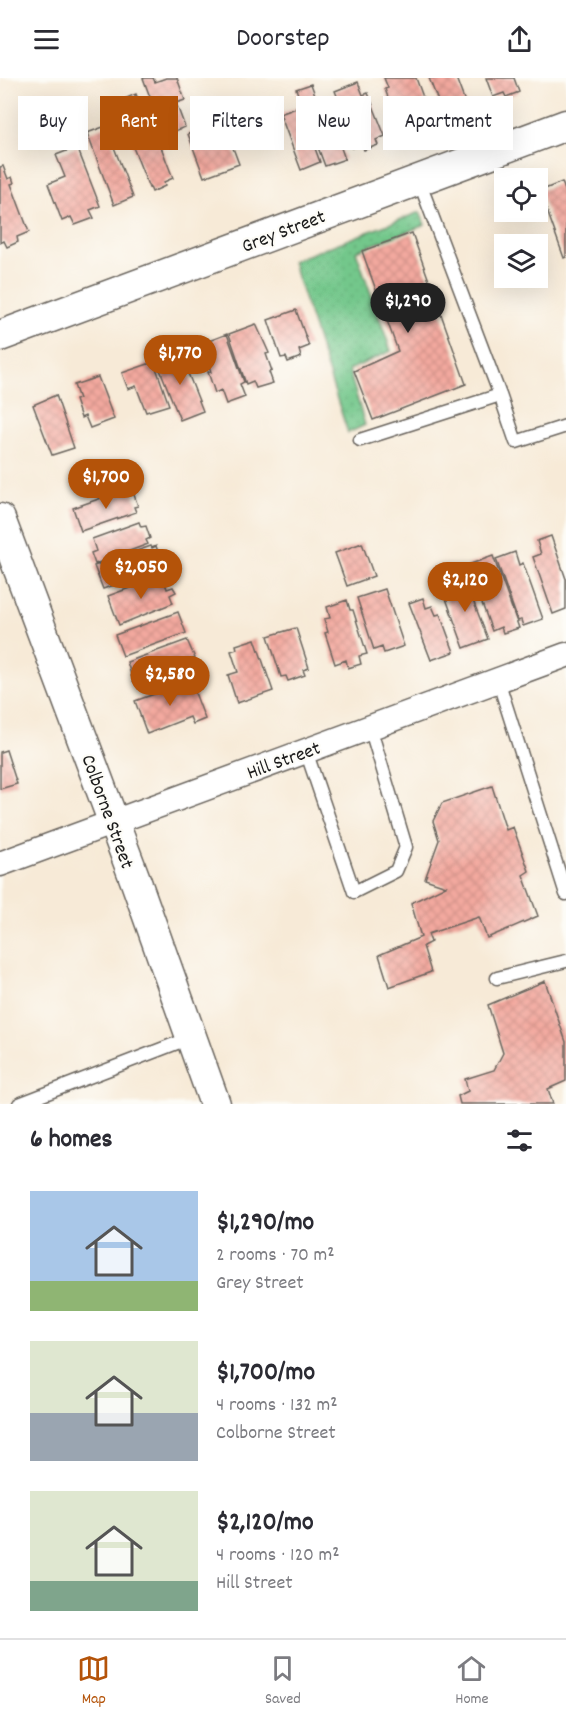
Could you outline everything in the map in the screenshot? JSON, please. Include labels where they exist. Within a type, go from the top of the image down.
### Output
[{"type":"street","name":"Grey Street","points":[[0,336],[566,125]]},
{"type":"street","name":"Colborne Street","points":[[0,519],[114,822],[215,1104]]},
{"type":"street","name":"Hill Street","points":[[0,864],[566,655]]},
{"type":"lane","points":[[418,180],[516,442],[566,426]]},
{"type":"lane","points":[[360,440],[500,395]]},
{"type":"lane","points":[[498,680],[566,894]]},
{"type":"lane","points":[[306,751],[354,892],[396,872],[406,847],[370,727]]},
{"type":"lane","points":[[497,978],[566,961]]},
{"type":"lane","points":[[19,1104],[190,1038]]},
{"type":"green space","points":[[420,212],[425,225],[356,251],[391,351],[349,370],[365,425],[348,433],[292,261]]},
{"type":"building","points":[[143,78],[153,78],[155,82],[166,78],[177,78],[185,100],[178,102],[178,96],[150,96]]},
{"type":"building","points":[[384,78],[416,78],[423,96],[388,96],[385,89],[388,88]]},
{"type":"building","points":[[429,78],[456,78],[463,96],[436,96]]},
{"type":"building","points":[[486,78],[514,78],[519,92],[509,96],[504,93],[493,96]]},
{"type":"building","points":[[358,82],[363,95],[368,93],[369,96],[337,96],[335,91]]},
{"type":"building","points":[[311,84],[315,96],[299,96],[296,89]]},
{"type":"building","points":[[371,101],[383,131],[383,137],[376,140],[378,145],[371,148]]},
{"type":"building","points":[[178,108],[185,127],[178,130]]},
{"type":"building","points":[[296,108],[296,150],[316,150],[320,162],[301,170],[284,125],[284,112]]},
{"type":"building","points":[[100,128],[100,150],[115,150],[133,197],[114,205],[88,133]]},
{"type":"building","points":[[69,150],[78,150],[100,206],[90,210],[94,218],[75,225],[71,217],[62,221],[48,184],[65,177],[56,155]]},
{"type":"building","points":[[134,150],[162,150],[173,178],[164,182],[165,186],[152,192]]},
{"type":"building","points":[[194,150],[234,150],[239,164],[204,177]]},
{"type":"building","points":[[319,150],[342,150],[345,159],[325,166]]},
{"type":"building","points":[[3,166],[8,179],[12,177],[14,183],[11,184],[29,232],[17,237],[18,242],[7,247],[4,241],[0,243],[0,167]]},
{"type":"building","points":[[562,182],[566,193],[566,257],[564,258],[548,213],[548,188]]},
{"type":"building","points":[[412,233],[466,384],[373,420],[354,371],[398,351],[362,251]]},
{"type":"building","points":[[296,310],[309,346],[299,350],[301,357],[288,362],[286,357],[281,358],[268,320]]},
{"type":"building","points":[[256,324],[269,353],[266,354],[272,371],[269,372],[273,383],[256,388],[253,381],[246,384],[229,334]]},
{"type":"building","points":[[227,334],[244,382],[240,384],[245,397],[226,404],[221,390],[215,393],[208,372],[211,372],[201,344]]},
{"type":"building","points":[[180,353],[203,411],[180,420],[157,362]]},
{"type":"building","points":[[154,362],[169,405],[146,412],[136,386],[128,389],[122,373]]},
{"type":"building","points":[[98,377],[114,419],[90,428],[85,416],[81,418],[75,400],[79,399],[74,385]]},
{"type":"building","points":[[56,395],[74,448],[52,455],[33,405]]},
{"type":"building","points":[[127,489],[128,494],[133,492],[138,506],[134,507],[136,512],[81,531],[73,508]]},
{"type":"building","points":[[139,522],[141,527],[146,526],[150,538],[146,540],[148,544],[95,564],[91,553],[96,551],[92,539]]},
{"type":"building","points":[[551,536],[566,579],[566,609],[553,614],[533,557],[541,554],[537,541]]},
{"type":"building","points":[[362,543],[374,576],[347,586],[335,553]]},
{"type":"building","points":[[151,546],[152,548],[156,546],[161,560],[156,562],[158,569],[103,589],[94,566]]},
{"type":"building","points":[[515,552],[519,565],[523,563],[543,619],[523,626],[521,620],[518,621],[496,559]]},
{"type":"building","points":[[493,556],[519,628],[503,633],[501,627],[492,631],[468,565]]},
{"type":"building","points":[[462,576],[488,639],[464,648],[444,593],[447,592],[444,583]]},
{"type":"building","points":[[163,577],[167,589],[173,587],[176,592],[170,595],[173,603],[119,625],[108,596]]},
{"type":"building","points":[[385,589],[404,646],[384,653],[382,647],[374,650],[357,598]]},
{"type":"building","points":[[423,598],[426,608],[432,606],[436,615],[440,614],[454,652],[431,660],[409,603]]},
{"type":"building","points":[[347,600],[350,610],[353,610],[367,654],[359,656],[361,664],[348,668],[346,660],[335,664],[325,633],[328,632],[324,619],[330,618],[327,607]]},
{"type":"building","points":[[178,612],[186,633],[123,656],[115,635]]},
{"type":"building","points":[[296,628],[309,668],[303,670],[305,675],[288,681],[286,676],[281,677],[268,636]]},
{"type":"building","points":[[255,639],[273,691],[237,703],[228,675],[238,672],[231,651],[237,649],[236,645]]},
{"type":"building","points":[[187,640],[195,658],[133,681],[127,662]]},
{"type":"building","points":[[189,677],[205,719],[193,724],[190,717],[147,734],[135,701],[176,686],[174,682]]},
{"type":"building","points":[[6,750],[17,784],[0,789],[0,752]]},
{"type":"building","points":[[492,786],[506,830],[513,827],[529,871],[523,875],[538,916],[487,938],[479,917],[428,934],[431,942],[423,946],[431,972],[389,987],[379,955],[421,937],[411,903],[446,886],[425,879],[439,840],[433,821],[442,803]]},
{"type":"building","points":[[545,981],[566,1042],[566,1081],[548,1089],[553,1104],[460,1104],[458,1096],[468,1091],[465,1079],[494,1070],[503,1053],[488,1005]]}]
